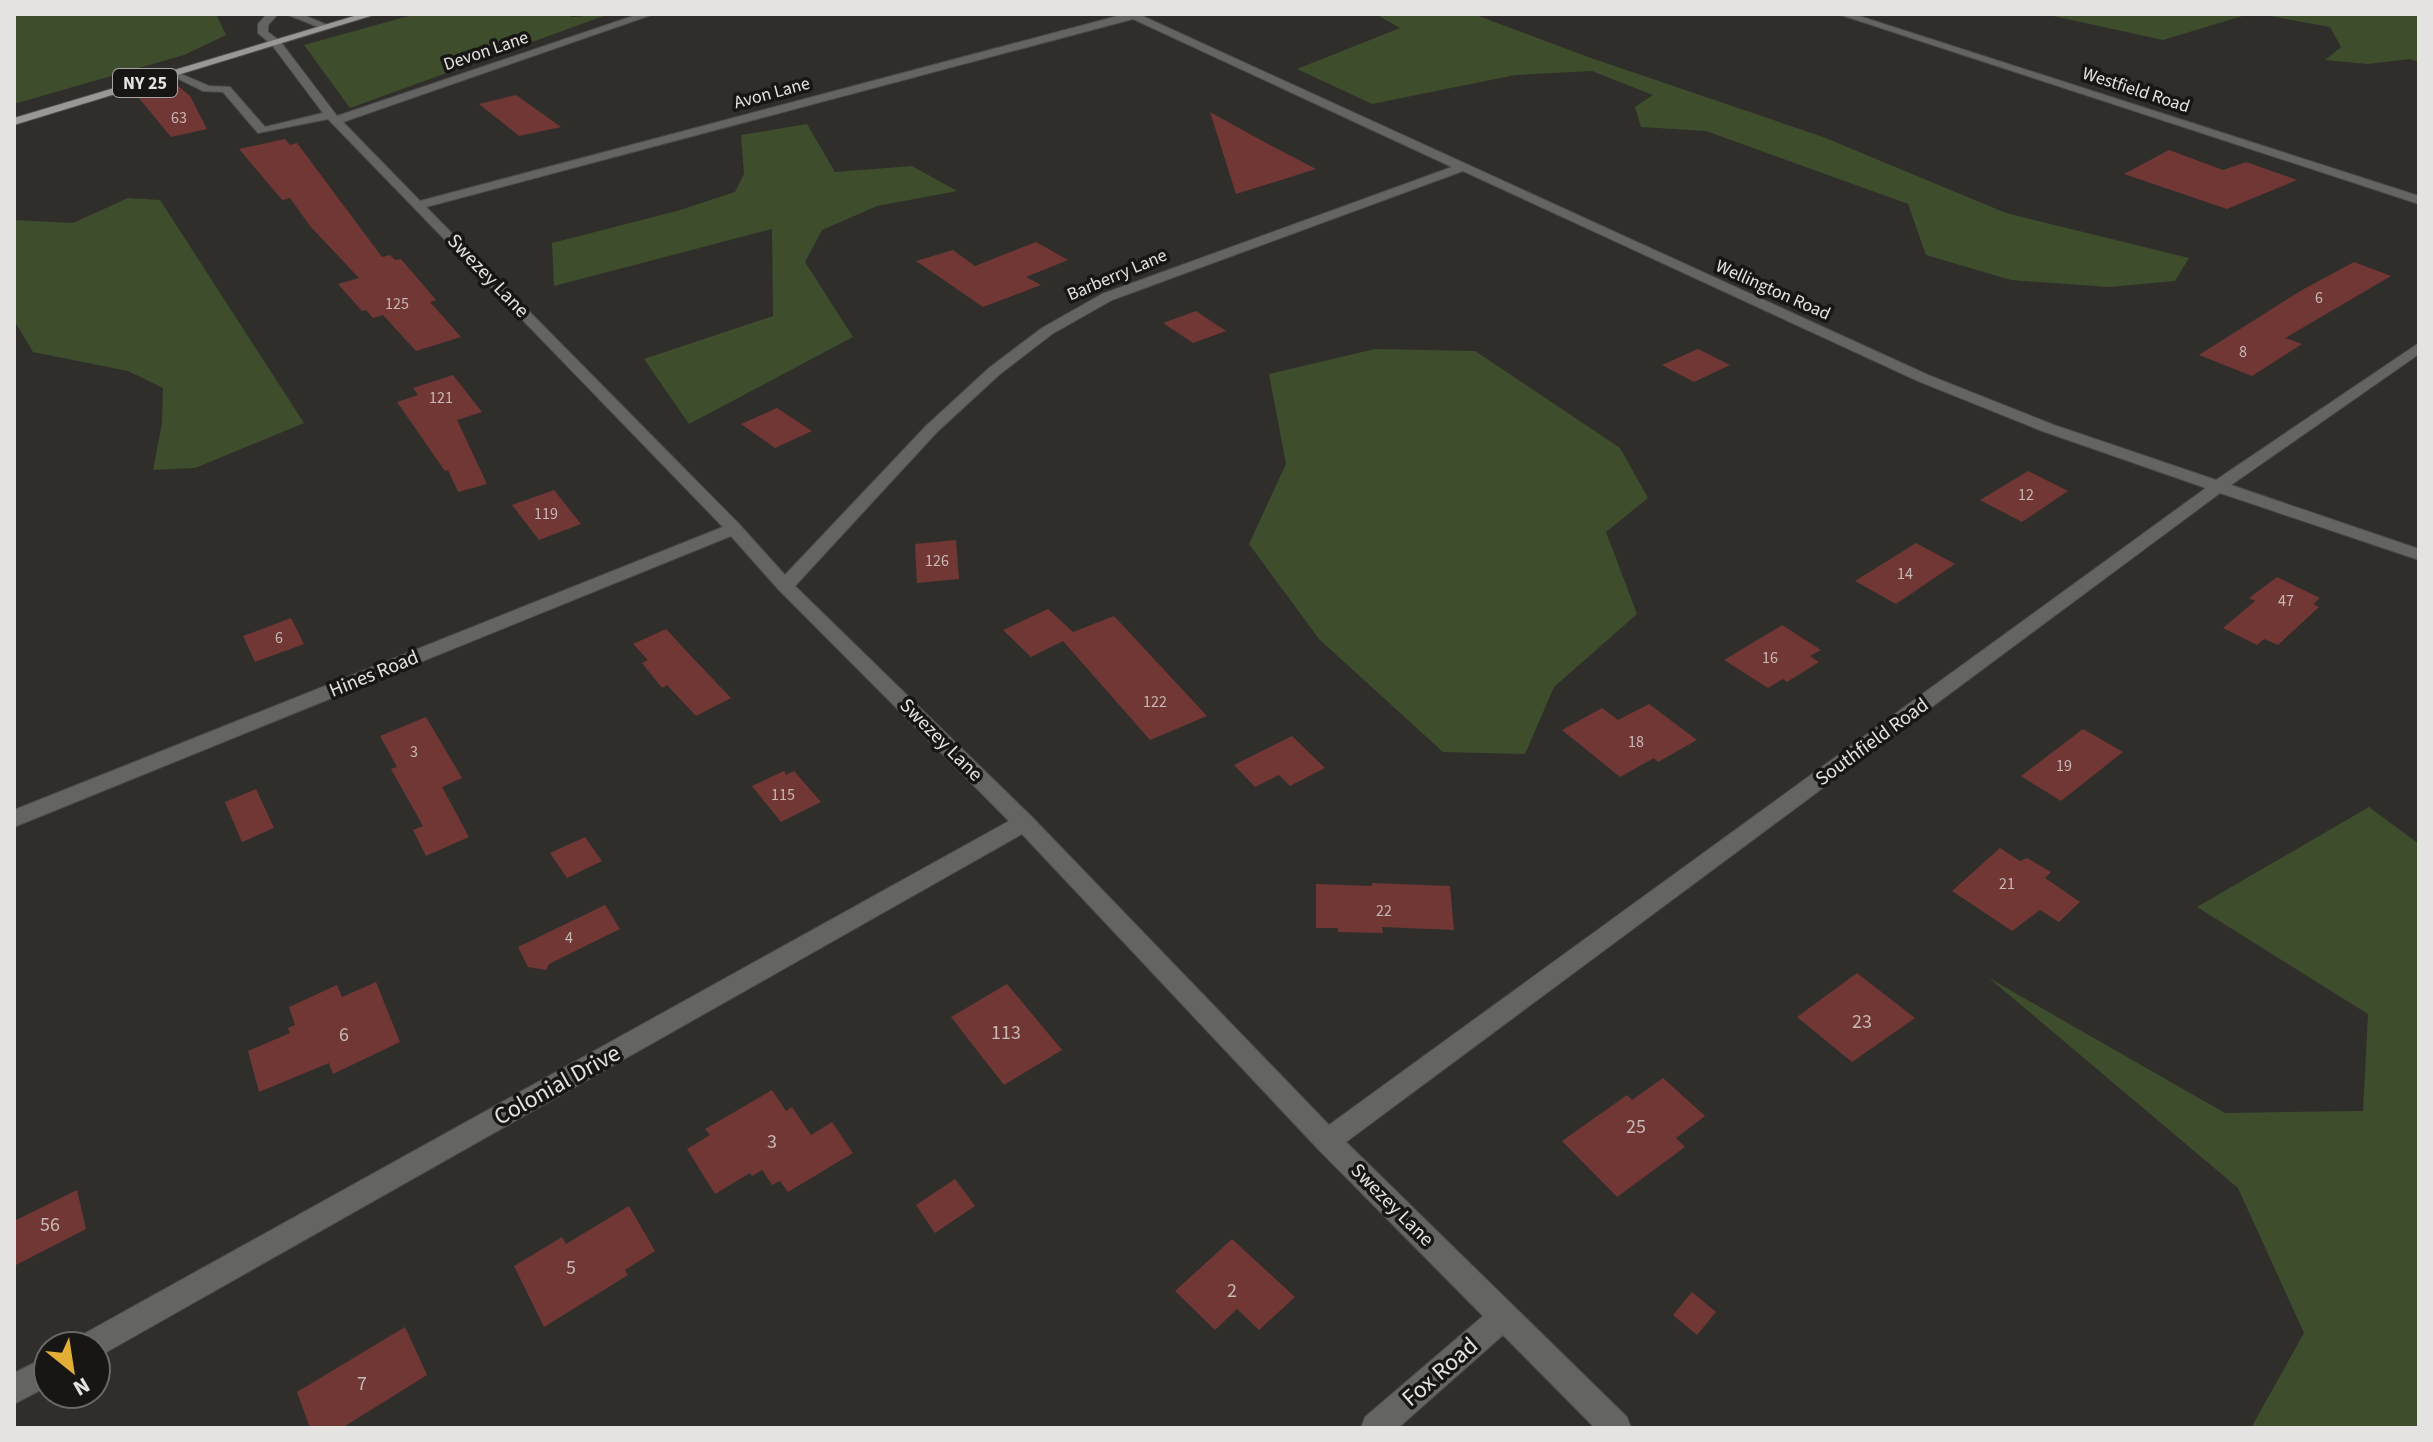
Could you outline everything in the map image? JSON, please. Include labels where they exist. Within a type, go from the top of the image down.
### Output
[{"type":"main road","name":"NY 25","points":[[14,122],[370,14]]},
{"type":"street","points":[[273,14],[262,28],[263,33],[276,43]]},
{"type":"street","points":[[291,14],[327,27]]},
{"type":"street","name":"Devon Lane","points":[[174,74],[207,89],[226,89],[262,131],[333,118],[649,14]]},
{"type":"street","name":"Westfield Road","points":[[1843,14],[2419,200]]},
{"type":"street","points":[[1866,22],[1888,14]]},
{"type":"street","name":"Wellington Road","points":[[1132,15],[1923,378],[2048,428],[2419,555]]},
{"type":"street","name":"Avon Lane","points":[[419,205],[1132,15]]},
{"type":"street","name":"Swezey Lane","points":[[276,43],[333,118],[734,529],[785,586],[1024,823],[1327,1141],[1616,1428]]},
{"type":"street","name":"Barberry Lane","points":[[785,586],[952,410],[1030,342],[1065,320],[1107,297],[1460,168]]},
{"type":"street","name":"Southfield Road","points":[[1327,1141],[2220,485],[2419,347]]},
{"type":"street","name":"Hines Road","points":[[14,819],[734,529]]},
{"type":"street","name":"Colonial Drive","points":[[112,1334],[1024,823]]},
{"type":"street","name":"Fox Road","points":[[1376,1428],[1504,1316]]},
{"type":"street","points":[[14,1389],[32,1379]]},
{"type":"green space","points":[[14,14],[216,14],[226,35],[184,55],[14,104]]},
{"type":"green space","points":[[416,14],[567,14],[572,17],[609,14],[350,108],[304,45]]},
{"type":"green space","points":[[1376,14],[1473,14],[1588,57],[1823,137],[2006,213],[2189,258],[2175,281],[2109,287],[2011,280],[1926,255],[1908,204],[1706,131],[1641,127],[1635,107],[1653,95],[1592,71],[1515,75],[1372,104],[1297,69],[1400,28]]},
{"type":"green space","points":[[2044,14],[2249,14],[2163,40]]},
{"type":"green space","points":[[2259,14],[2419,14],[2419,62],[2410,59],[2368,64],[2325,60],[2341,47],[2330,27]]},
{"type":"green space","points":[[807,124],[835,172],[912,166],[957,191],[877,206],[822,230],[805,262],[853,337],[689,424],[644,359],[773,316],[772,229],[554,286],[552,243],[677,211],[735,192],[744,174],[741,135]]},
{"type":"green space","points":[[128,198],[160,200],[304,423],[195,468],[153,470],[162,423],[163,388],[128,371],[33,352],[14,320],[14,220],[73,223]]},
{"type":"green space","points":[[1375,349],[1475,351],[1620,448],[1648,498],[1606,532],[1637,614],[1554,687],[1525,754],[1443,752],[1319,639],[1249,544],[1286,464],[1269,374]]},
{"type":"green space","points":[[2369,807],[2419,844],[2419,1428],[2251,1428],[2304,1333],[2238,1188],[1989,978],[2225,1113],[2363,1111],[2368,1014],[2197,907]]},
{"type":"building","points":[[178,86],[190,96],[207,129],[171,137],[139,98]]},
{"type":"building","points":[[516,95],[561,127],[519,136],[479,104]]},
{"type":"building","points":[[1210,112],[1266,143],[1316,169],[1236,194]]},
{"type":"building","points":[[285,139],[290,145],[297,143],[382,257],[390,255],[395,260],[401,259],[436,300],[430,302],[461,337],[416,351],[383,315],[373,318],[366,310],[362,311],[338,284],[359,278],[310,226],[290,198],[282,200],[239,149]]},
{"type":"building","points":[[2169,150],[2223,170],[2246,162],[2297,180],[2227,209],[2124,174]]},
{"type":"building","points":[[1036,242],[1068,260],[1026,277],[1041,285],[983,307],[916,261],[953,250],[975,266]]},
{"type":"building","points":[[2354,262],[2391,276],[2285,338],[2302,344],[2252,376],[2199,355],[2302,290]]},
{"type":"building","points":[[1196,311],[1226,331],[1193,343],[1163,323]]},
{"type":"building","points":[[1698,349],[1730,365],[1694,382],[1662,365]]},
{"type":"building","points":[[453,375],[482,412],[457,420],[487,484],[458,492],[448,470],[445,471],[397,402],[418,395],[413,388]]},
{"type":"building","points":[[777,408],[812,431],[775,448],[741,424]]},
{"type":"building","points":[[2028,471],[2068,491],[2022,522],[1980,500]]},
{"type":"building","points":[[554,490],[581,524],[539,540],[512,505]]},
{"type":"building","points":[[956,540],[959,579],[917,583],[915,544]]},
{"type":"building","points":[[1916,543],[1955,564],[1896,604],[1855,581]]},
{"type":"building","points":[[2277,577],[2320,598],[2313,604],[2319,607],[2278,645],[2264,639],[2257,645],[2223,628],[2255,601],[2249,598]]},
{"type":"building","points":[[1048,609],[1073,632],[1114,616],[1207,716],[1150,740],[1063,641],[1031,657],[1003,630]]},
{"type":"building","points":[[291,618],[304,644],[255,662],[243,636]]},
{"type":"building","points":[[1782,625],[1821,650],[1810,656],[1819,662],[1787,682],[1783,679],[1768,688],[1724,660]]},
{"type":"building","points":[[666,629],[731,698],[696,716],[667,685],[662,688],[642,663],[648,660],[633,644]]},
{"type":"building","points":[[1649,704],[1697,740],[1658,762],[1654,758],[1620,777],[1562,730],[1602,708],[1618,720]]},
{"type":"building","points":[[426,717],[462,778],[442,787],[469,837],[426,856],[413,830],[423,826],[391,769],[397,767],[380,736]]},
{"type":"building","points":[[2083,729],[2123,752],[2061,801],[2021,776]]},
{"type":"building","points":[[1292,736],[1325,768],[1290,786],[1279,775],[1255,787],[1234,765]]},
{"type":"building","points":[[784,771],[786,775],[794,771],[821,802],[781,822],[752,786]]},
{"type":"building","points":[[256,789],[274,828],[242,842],[225,802]]},
{"type":"building","points":[[585,837],[602,861],[567,878],[550,853]]},
{"type":"building","points":[[2000,848],[2020,861],[2027,858],[2051,872],[2045,878],[2080,902],[2059,922],[2040,910],[2012,931],[1952,891]]},
{"type":"building","points":[[1372,883],[1450,886],[1454,930],[1382,927],[1383,933],[1316,928],[1316,884],[1372,886]]},
{"type":"building","points":[[605,905],[620,929],[549,964],[546,970],[528,967],[518,947]]},
{"type":"building","points":[[1857,973],[1915,1018],[1852,1062],[1797,1017]]},
{"type":"building","points":[[376,982],[400,1042],[333,1074],[329,1063],[259,1092],[248,1051],[290,1033],[288,1028],[295,1025],[289,1007],[337,985],[342,997]]},
{"type":"building","points":[[1007,984],[1062,1050],[1004,1085],[951,1017]]},
{"type":"building","points":[[1663,1078],[1705,1116],[1676,1138],[1685,1147],[1617,1197],[1562,1141],[1627,1095],[1632,1100]]},
{"type":"building","points":[[772,1090],[786,1111],[792,1107],[811,1135],[832,1122],[853,1153],[788,1192],[780,1181],[772,1185],[762,1170],[752,1176],[750,1173],[715,1194],[687,1149],[710,1135],[705,1129]]},
{"type":"building","points":[[955,1179],[975,1206],[935,1233],[916,1205]]},
{"type":"building","points":[[77,1190],[86,1229],[14,1266],[14,1221]]},
{"type":"building","points":[[629,1206],[655,1251],[625,1270],[628,1275],[544,1327],[514,1266],[562,1237],[566,1244]]},
{"type":"building","points":[[1232,1239],[1295,1297],[1259,1330],[1237,1309],[1215,1330],[1175,1291]]},
{"type":"building","points":[[1692,1292],[1716,1312],[1697,1335],[1673,1315]]},
{"type":"building","points":[[405,1327],[427,1375],[342,1428],[310,1428],[297,1392]]}]
